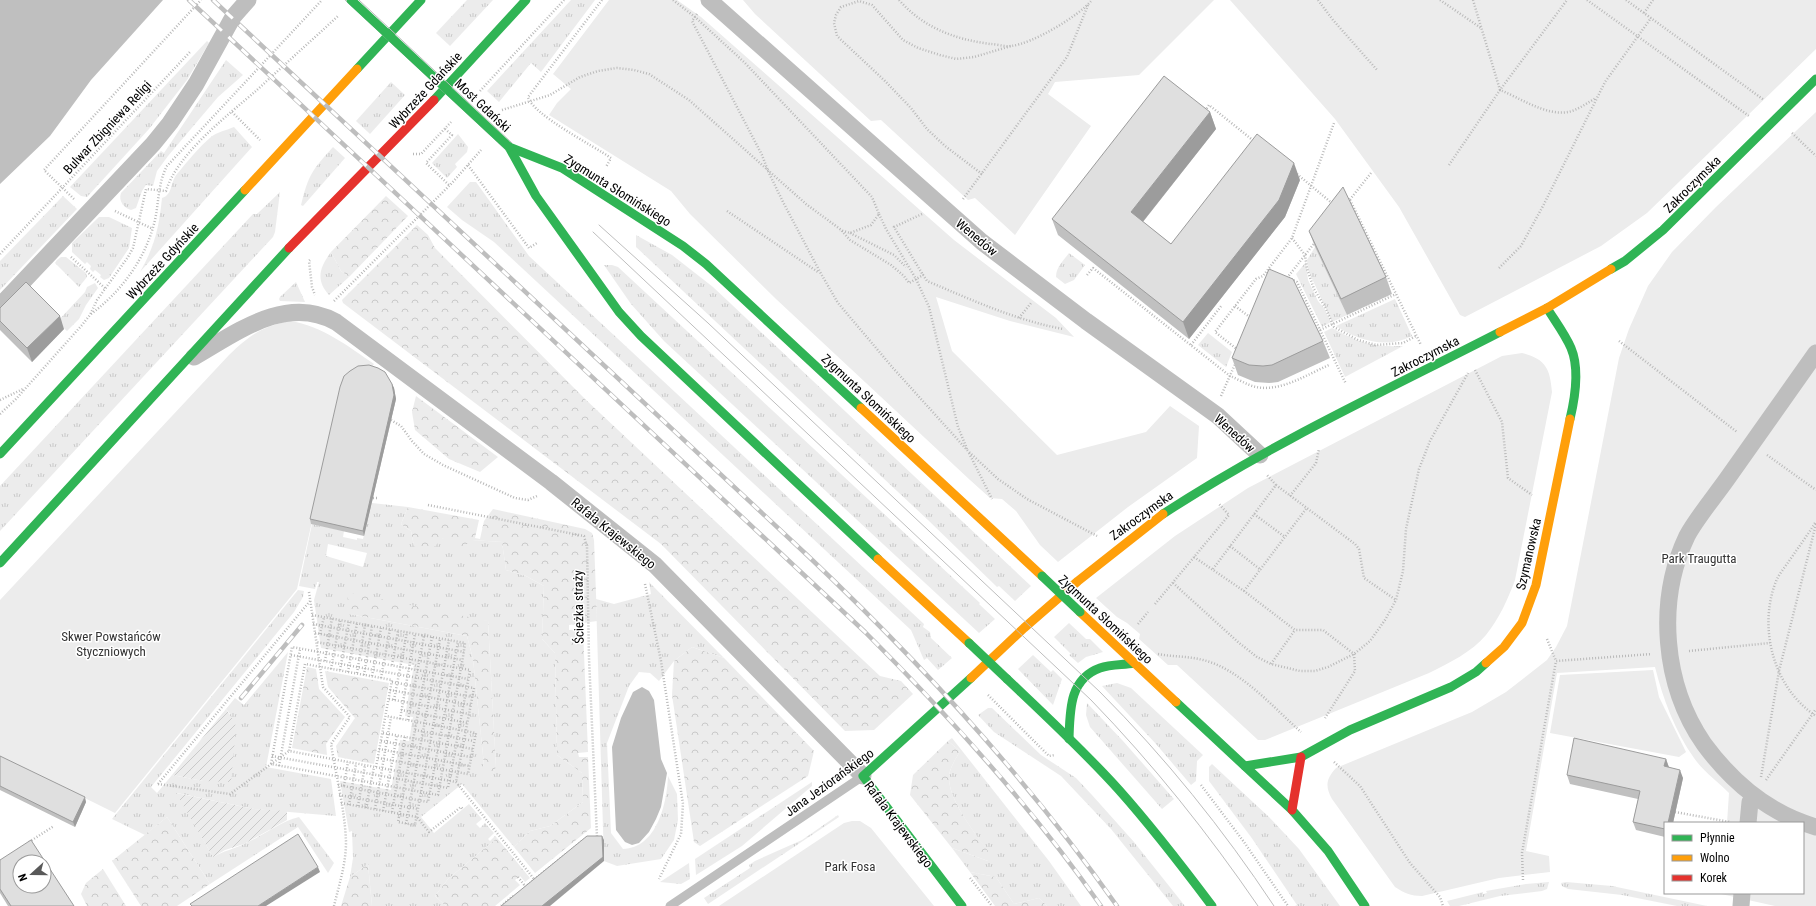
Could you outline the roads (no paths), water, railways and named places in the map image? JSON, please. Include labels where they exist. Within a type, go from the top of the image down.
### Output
[{"type":"main road","name":"Most Gdański","points":[[351,0],[509,147]]},
{"type":"main road","name":"Wybrzeże Gdyńskie","points":[[0,454],[422,0]]},
{"type":"main road","name":"Wybrzeże Gdańskie","points":[[188,361],[264,275],[340,195],[418,117],[526,0]]},
{"type":"main road","name":"Zakroczymska","points":[[1024,628],[1078,581],[1152,521],[1207,485],[1260,455],[1547,308],[1625,261],[1663,230],[1816,79]]},
{"type":"main road","name":"Zygmunta Słomińskiego","points":[[509,147],[562,168],[683,246],[706,264],[1292,810],[1328,851],[1365,906]]},
{"type":"main road","points":[[509,147],[536,196],[619,312],[641,336],[807,494],[969,643],[1070,739],[1135,810],[1212,906]]},
{"type":"main road","name":"Szymanowska","points":[[1245,766],[1301,757],[1350,730],[1452,687],[1476,672],[1504,647],[1522,623],[1536,585],[1571,414],[1574,387],[1575,371],[1573,353],[1547,308]]},
{"type":"main road","points":[[0,563],[188,361]]},
{"type":"main road","name":"Jana Jeziorańskiego","points":[[863,776],[933,714],[1024,628]]},
{"type":"main road","points":[[1070,739],[1071,701],[1074,690],[1077,686],[1085,677],[1101,668],[1134,663]]},
{"type":"main road","points":[[1292,810],[1301,757]]},
{"type":"main road","name":"Rafała Krajewskiego","points":[[863,776],[962,906]]},
{"type":"street","points":[[0,306],[153,144],[170,123],[196,84],[233,17],[248,0]]},
{"type":"street","name":"Wenedów","points":[[709,0],[982,242],[1086,321],[1218,416],[1260,455]]},
{"type":"street","name":"Rafała Krajewskiego","points":[[188,361],[248,326],[266,318],[286,313],[306,312],[323,316],[344,328],[551,482],[655,565],[863,776]]},
{"type":"street","points":[[1803,822],[1790,817],[1757,793],[1741,786],[1714,757],[1699,737],[1688,715],[1672,669],[1668,623],[1669,600],[1673,578],[1688,535],[1816,353]]},
{"type":"street","points":[[1748,822],[1750,802],[1757,793]]},
{"type":"street","points":[[1804,822],[1816,827]]},
{"type":"street","points":[[1741,906],[1742,894]]},
{"type":"lane","name":"Jana Jeziorańskiego","points":[[670,906],[863,776]]},
{"type":"tram line","points":[[345,0],[506,150]]},
{"type":"tram line","points":[[359,0],[512,143]]},
{"type":"tram line","points":[[599,225],[708,323],[1100,692],[1147,742],[1192,794],[1255,877],[1274,906]]},
{"type":"tram line","points":[[593,232],[1091,700],[1158,774],[1220,852],[1258,906]]},
{"type":"railway","points":[[189,0],[865,632],[897,664],[989,764],[1047,833],[1101,906]]},
{"type":"railway","points":[[213,0],[807,555],[891,637],[971,723],[1047,812],[1117,906]]},
{"type":"railway","points":[[241,698],[302,625]]},
{"type":"park label","name":"Park Traugutta","points":[[1699,558]]},
{"type":"park label","name":"Skwer Powstańców Styczniowych","points":[[111,644]]},
{"type":"park label","name":"Park Fosa","points":[[850,866]]}]
